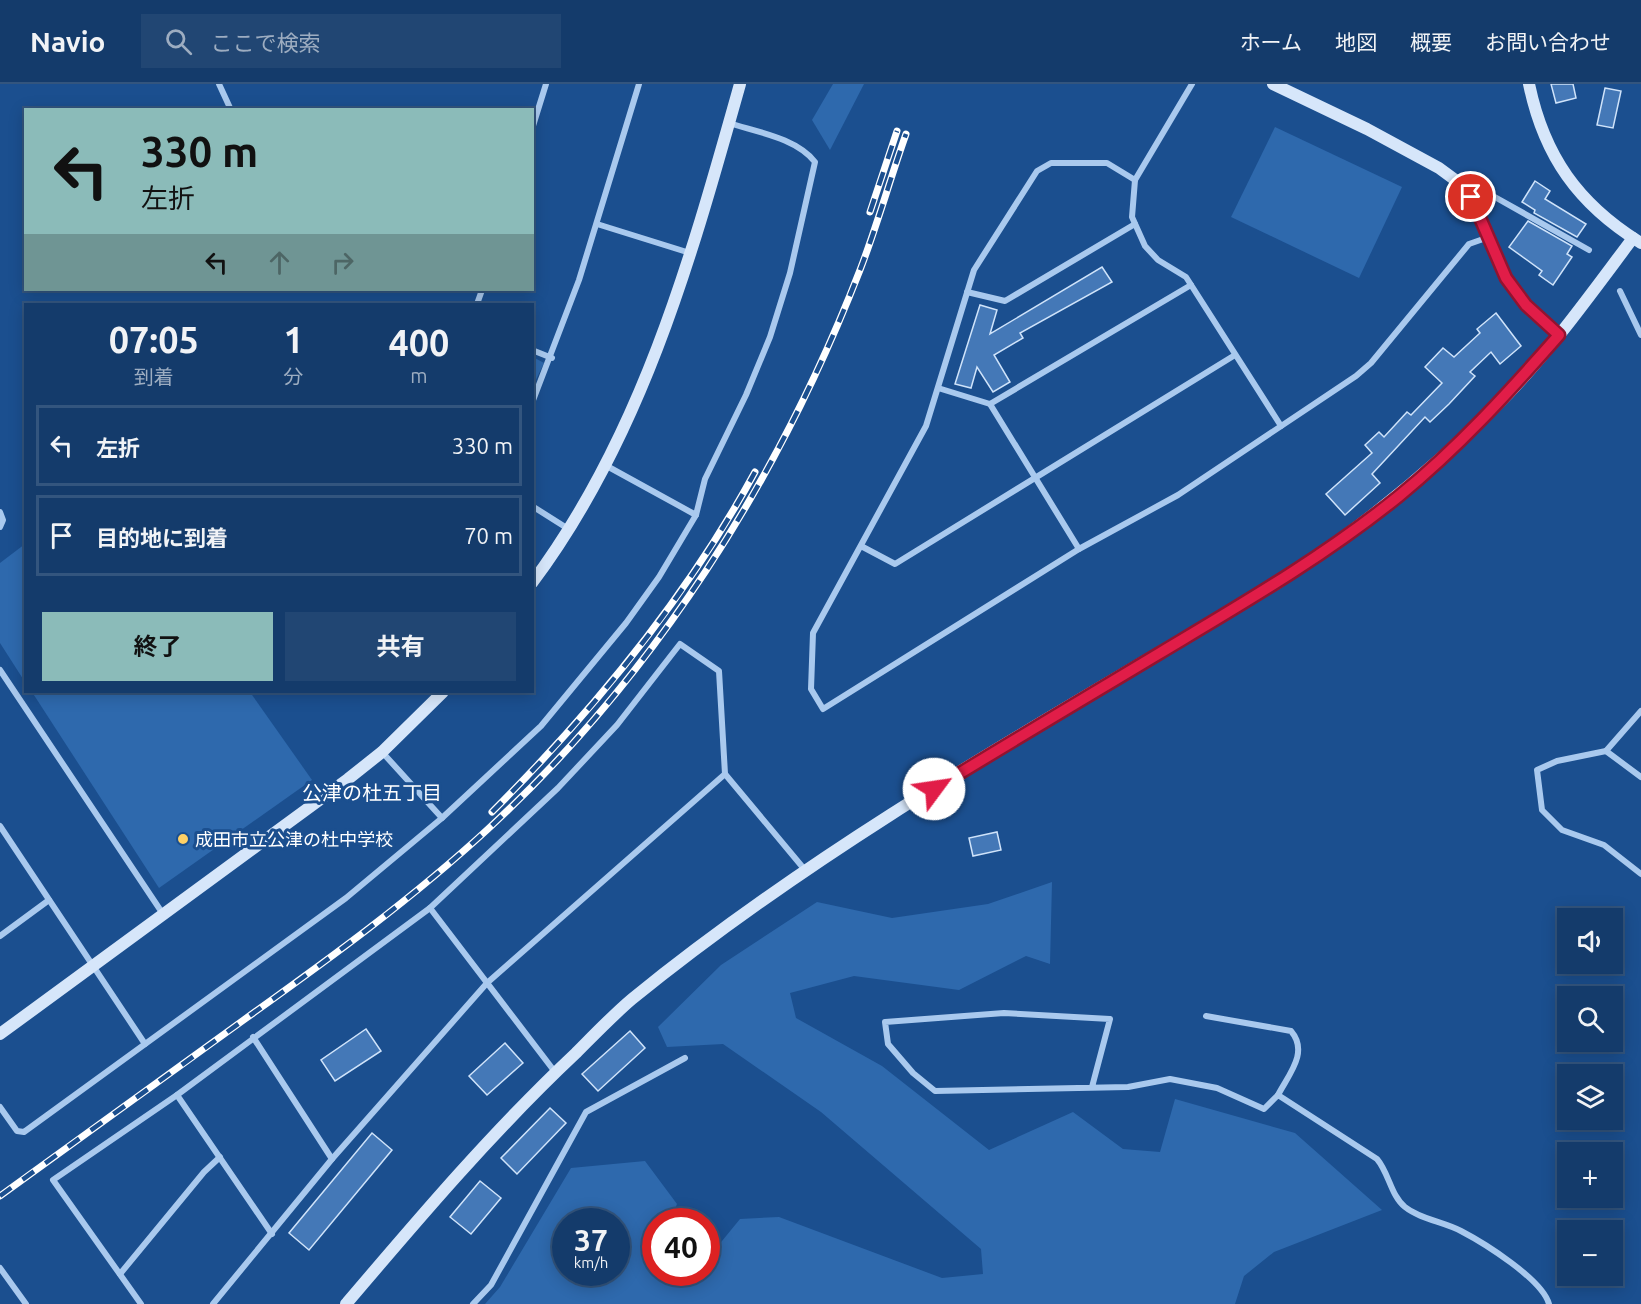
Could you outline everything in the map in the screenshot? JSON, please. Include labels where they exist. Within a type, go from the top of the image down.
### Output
[{"type":"street","points":[[219,84],[230,108]]},
{"type":"street","points":[[534,123],[546,84]]},
{"type":"street","points":[[534,398],[552,358],[597,224],[639,84]]},
{"type":"street","points":[[534,580],[570,530],[630,420],[674,304],[740,84]]},
{"type":"street","points":[[1192,84],[1135,180],[1132,217],[1145,246],[1158,260],[1186,277],[1281,426]]},
{"type":"street","points":[[1273,84],[1367,129],[1439,168],[1458,182],[1471,197],[1490,236],[1506,278],[1526,305],[1559,335]]},
{"type":"street","points":[[346,1304],[462,1167],[555,1072],[630,1001],[805,870],[893,813],[1280,582],[1338,543],[1400,496],[1509,393],[1637,240],[1586,199],[1565,176],[1541,131],[1529,84]]},
{"type":"street","points":[[0,1107],[17,1131],[24,1132],[346,898],[442,818],[540,726],[626,622],[658,577],[696,515],[705,479],[746,395],[770,337],[790,273],[815,162],[809,155],[792,144],[729,123]]},
{"type":"street","points":[[1135,180],[1107,163],[1051,163],[1037,171],[974,270],[926,426],[813,633],[811,689],[823,709],[1079,549],[1178,495],[1371,363],[1468,244],[1490,236]]},
{"type":"street","points":[[1471,197],[1494,196],[1589,250]]},
{"type":"street","points":[[597,224],[690,253]]},
{"type":"street","points":[[968,292],[1005,301],[1135,224]]},
{"type":"street","points":[[990,404],[1191,285]]},
{"type":"street","points":[[1620,291],[1641,335]]},
{"type":"street","points":[[534,351],[552,358]]},
{"type":"street","points":[[861,546],[895,564],[1235,354]]},
{"type":"street","points":[[938,388],[990,404],[1079,549]]},
{"type":"street","points":[[605,465],[696,515]]},
{"type":"street","points":[[534,507],[570,530]]},
{"type":"street","points":[[0,512],[3,520],[0,527]]},
{"type":"street","points":[[141,1304],[52,1180],[177,1095],[430,908],[558,788],[617,725],[680,644],[719,671],[725,774],[805,870]]},
{"type":"street","points":[[0,670],[164,916]]},
{"type":"street","points":[[0,1034],[348,780],[382,752],[442,693]]},
{"type":"street","points":[[1641,711],[1606,751],[1557,761],[1537,770],[1542,810],[1562,830],[1604,845],[1641,874]]},
{"type":"street","points":[[1606,751],[1641,777]]},
{"type":"street","points":[[382,752],[442,818]]},
{"type":"street","points":[[213,1304],[332,1159],[487,983],[725,774]]},
{"type":"street","points":[[0,826],[145,1044]]},
{"type":"street","points":[[0,936],[50,900]]},
{"type":"street","points":[[430,908],[555,1072]]},
{"type":"street","points":[[1092,1087],[1110,1019],[1004,1013],[885,1022],[888,1044],[913,1073],[935,1091],[1128,1087],[1170,1079],[1216,1088],[1264,1109],[1278,1095],[1300,1053],[1299,1040],[1291,1031],[1206,1016]]},
{"type":"street","points":[[253,1037],[332,1159]]},
{"type":"street","points":[[473,1304],[491,1285],[586,1112],[685,1058]]},
{"type":"street","points":[[177,1095],[272,1234]]},
{"type":"street","points":[[1278,1095],[1377,1159],[1386,1169],[1398,1200],[1406,1208],[1460,1230],[1499,1255],[1529,1278],[1547,1296],[1549,1304]]},
{"type":"street","points":[[120,1274],[204,1172],[220,1157]]},
{"type":"street","points":[[0,1268],[26,1304]]},
{"type":"shaded area","points":[[833,84],[864,84],[830,150],[812,120]]},
{"type":"shaded area","points":[[1275,127],[1402,187],[1359,278],[1231,217]]},
{"type":"shaded area","points":[[534,358],[544,363],[534,384]]},
{"type":"shaded area","points":[[24,545],[24,680],[0,643],[0,563]]},
{"type":"shaded area","name":"成田市立公津の杜中学校","points":[[33,693],[251,693],[312,780],[159,888]]},
{"type":"shaded area","points":[[1052,882],[1050,964],[1026,956],[959,990],[854,976],[790,993],[796,1018],[882,1066],[989,1150],[1073,1112],[1123,1149],[1160,1152],[1175,1099],[1295,1133],[1382,1210],[1274,1252],[1244,1276],[1235,1304],[485,1304],[500,1287],[571,1168],[645,1161],[677,1204],[675,1208],[642,1208],[642,1286],[720,1286],[720,1243],[740,1219],[779,1217],[942,1278],[983,1274],[981,1249],[821,1112],[723,1044],[667,1047],[658,1027],[721,965],[817,902],[892,918],[988,904]]},
{"type":"building","points":[[1551,84],[1573,84],[1576,98],[1556,103]]},
{"type":"building","points":[[1605,88],[1621,91],[1613,128],[1597,125]]},
{"type":"building","points":[[1535,181],[1550,191],[1545,199],[1586,224],[1577,237],[1534,213],[1535,210],[1522,202]]},
{"type":"building","points":[[1528,221],[1572,246],[1567,254],[1572,257],[1553,285],[1539,275],[1542,271],[1509,247]]},
{"type":"building","points":[[1102,267],[1112,282],[1020,333],[1023,338],[994,355],[1010,382],[993,392],[977,367],[971,388],[955,384],[980,305],[997,310],[990,334]]},
{"type":"building","points":[[1496,313],[1521,346],[1500,364],[1491,352],[1470,372],[1475,376],[1449,404],[1430,422],[1425,417],[1372,474],[1380,483],[1345,515],[1326,494],[1372,453],[1365,445],[1379,432],[1384,437],[1407,412],[1411,415],[1442,383],[1425,367],[1443,348],[1454,357],[1480,333],[1477,329]]},
{"type":"building","points":[[997,832],[1001,850],[973,856],[969,838]]},
{"type":"building","points":[[366,1029],[381,1051],[335,1081],[321,1060]]},
{"type":"building","points":[[630,1031],[645,1048],[598,1091],[582,1074]]},
{"type":"building","points":[[505,1043],[523,1063],[487,1095],[469,1076]]},
{"type":"building","points":[[550,1108],[566,1123],[517,1174],[501,1158]]},
{"type":"building","points":[[372,1133],[392,1150],[309,1250],[289,1233]]},
{"type":"building","points":[[480,1181],[501,1198],[471,1234],[450,1217]]},
{"type":"railway","points":[[870,212],[897,131]]},
{"type":"railway","points":[[0,1196],[308,974],[400,904],[488,829],[549,769],[605,706],[657,640],[706,571],[791,425],[860,270],[906,134]]},
{"type":"railway","points":[[492,812],[566,734],[636,651],[699,564],[755,472]]},
{"type":"place","name":"成田市立公津の杜中学校","points":[[183,839]]},
{"type":"district","name":"公津の杜五丁目","points":[[372,792]]},
{"type":"route","points":[[934,789],[1280,582],[1338,543],[1400,496],[1509,393],[1559,335],[1526,305],[1506,278],[1490,236],[1471,197]]}]
